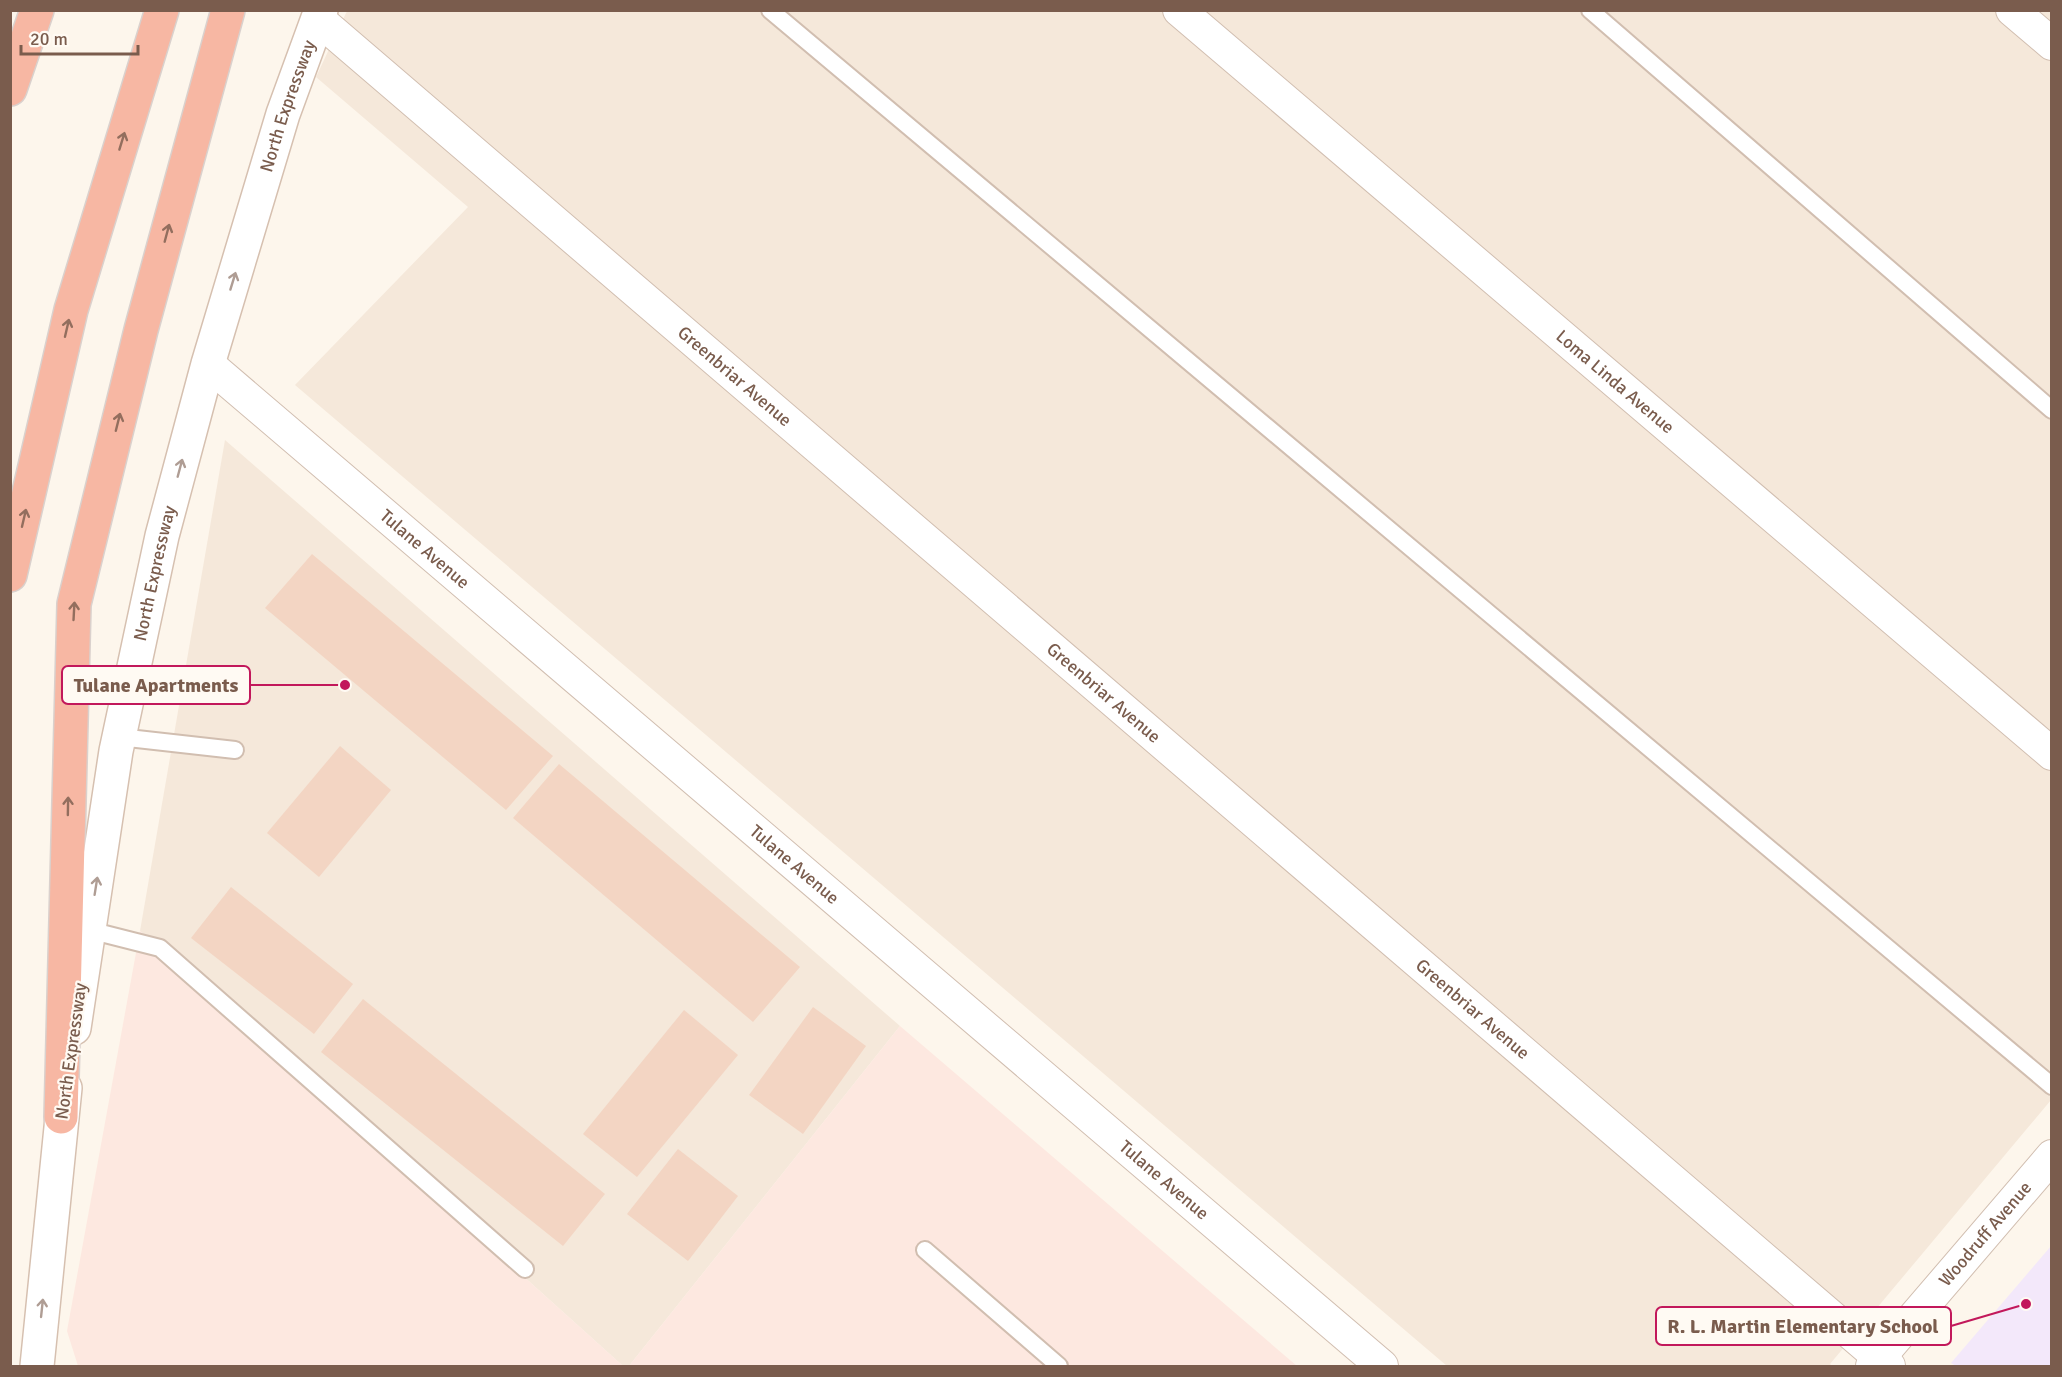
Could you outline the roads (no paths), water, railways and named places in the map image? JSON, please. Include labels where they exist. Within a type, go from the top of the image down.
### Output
[{"type":"highway","points":[[10,89],[37,10]]},
{"type":"highway","points":[[10,576],[71,309],[162,10]]},
{"type":"highway","points":[[61,1117],[74,604],[141,330],[228,10]]},
{"type":"main road","name":"North Expressway","points":[[37,1366],[61,1117],[119,737],[162,536],[208,364],[283,114],[320,15]]},
{"type":"street","name":"Loma Linda Avenue","points":[[1179,10],[2052,754]]},
{"type":"street","points":[[2012,10],[2052,44]]},
{"type":"street","name":"Greenbriar Avenue","points":[[320,15],[1880,1364]]},
{"type":"street","name":"Tulane Avenue","points":[[208,364],[1382,1366]]},
{"type":"street","name":"Woodruff Avenue","points":[[1880,1364],[2052,1156]]},
{"type":"lane","points":[[770,10],[2052,1086]]},
{"type":"lane","points":[[1590,10],[2052,410]]},
{"type":"lane","points":[[119,737],[235,750]]},
{"type":"lane","points":[[89,930],[160,948],[525,1269]]},
{"type":"lane","points":[[925,1250],[1059,1366]]},
{"type":"place","name":"Tulane Apartments","points":[[345,685]]},
{"type":"place","name":"R. L. Martin Elementary School","points":[[2026,1304]]}]
